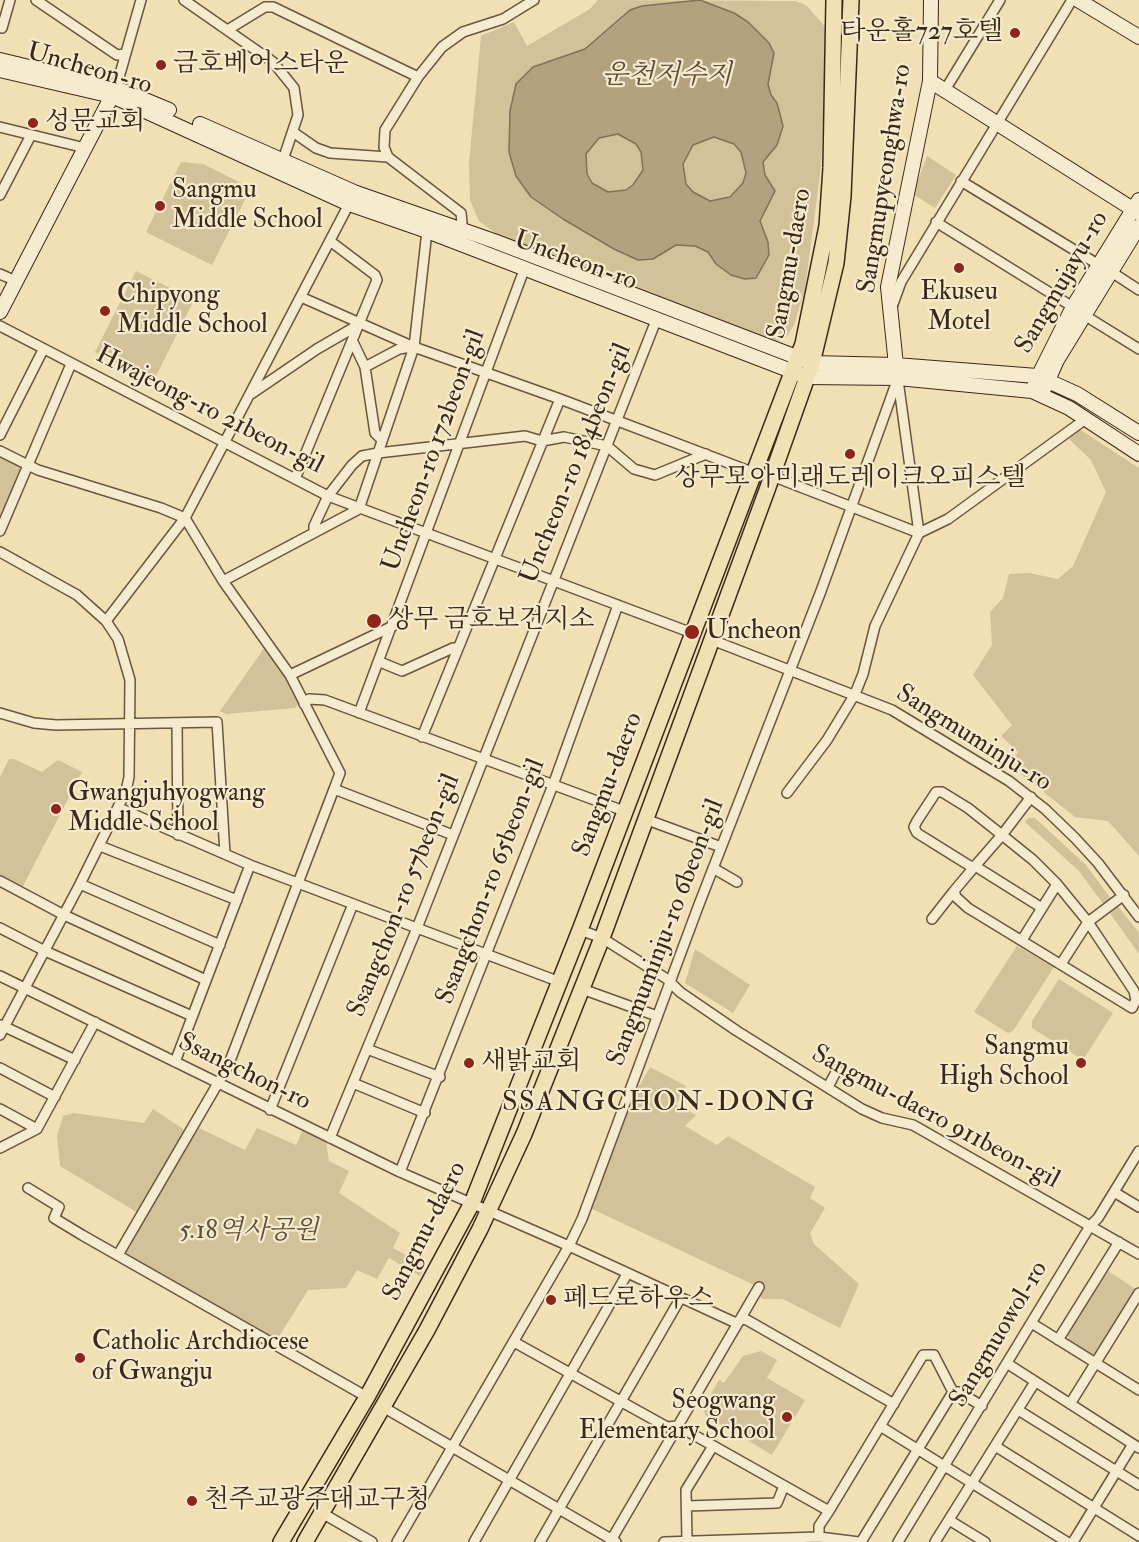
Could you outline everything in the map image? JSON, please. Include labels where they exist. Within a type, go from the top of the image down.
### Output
[{"type":"main road","name":"Sangmu-daero","points":[[281,1542],[367,1397],[472,1203],[580,930],[752,472],[802,367],[807,327],[827,226],[831,168],[834,0]]},
{"type":"main road","name":"Sangmu-daero","points":[[304,1542],[427,1330],[489,1210],[536,1108],[602,938],[772,476],[802,367],[831,287],[840,227],[851,0]]},
{"type":"street","points":[[36,0],[117,55],[125,54]]},
{"type":"street","points":[[0,312],[114,92],[141,0]]},
{"type":"street","points":[[184,0],[229,29],[280,67],[294,88],[298,103],[293,132],[283,160]]},
{"type":"street","points":[[465,247],[461,213],[387,157],[384,147],[385,130],[418,77],[451,40],[463,32],[503,19],[534,0]]},
{"type":"street","name":"Sangmupyeonghwa-ro","points":[[897,371],[888,287],[930,81],[931,0]]},
{"type":"street","points":[[945,90],[1000,0]]},
{"type":"street","points":[[890,315],[901,282],[1072,0]]},
{"type":"street","points":[[1078,0],[1139,38]]},
{"type":"street","points":[[2,28],[6,3]]},
{"type":"street","points":[[229,29],[265,7],[276,4],[418,77]]},
{"type":"street","name":"Uncheon-ro","points":[[0,60],[114,92],[283,160],[354,192],[463,231],[802,367]]},
{"type":"street","name":"Uncheon-ro","points":[[0,70],[114,92],[349,204],[657,318],[802,367],[1042,378],[1077,394],[1139,433]]},
{"type":"street","points":[[930,81],[996,124],[1137,208]]},
{"type":"street","points":[[0,127],[86,148]]},
{"type":"street","points":[[293,132],[321,151],[375,159],[387,157]]},
{"type":"street","points":[[0,195],[5,176],[32,135]]},
{"type":"street","points":[[961,181],[1104,268]]},
{"type":"street","points":[[106,621],[185,518],[349,204]]},
{"type":"street","name":"Sangmujayu-ro","points":[[1037,392],[1042,378],[1078,311],[1137,208]]},
{"type":"street","points":[[936,222],[1078,311]]},
{"type":"street","name":"Sangmujayu-ro","points":[[1104,268],[1139,226]]},
{"type":"street","points":[[223,581],[359,509],[414,347],[427,231]]},
{"type":"street","points":[[296,479],[375,286],[375,275],[330,241]]},
{"type":"street","name":"Sangmujayu-ro","points":[[1104,268],[1139,290]]},
{"type":"street","name":"Uncheon-ro 172beon-gil","points":[[359,713],[380,662],[524,270]]},
{"type":"street","points":[[0,274],[16,281]]},
{"type":"street","points":[[301,297],[414,347],[617,420],[752,472]]},
{"type":"street","name":"Sangmujayu-ro","points":[[1078,311],[1139,349]]},
{"type":"street","name":"Uncheon-ro 184beon-gil","points":[[483,760],[657,318]]},
{"type":"street","points":[[250,395],[317,349],[360,324]]},
{"type":"street","name":"Hwajeong-ro 21beon-gil","points":[[0,326],[328,496],[692,633]]},
{"type":"street","points":[[353,342],[365,367],[375,433],[382,440]]},
{"type":"street","points":[[365,367],[399,349],[414,347]]},
{"type":"street","points":[[0,435],[43,350]]},
{"type":"street","name":"Hwajeong-ro 21beon-gil","points":[[0,531],[70,364]]},
{"type":"street","points":[[787,793],[827,740],[855,694],[863,674],[875,626],[919,533],[897,371]]},
{"type":"street","name":"Uncheon-ro","points":[[897,371],[1037,392],[1086,418],[1139,454]]},
{"type":"street","name":"Sangmuminju-ro 6beon-gil","points":[[397,1542],[569,1246],[582,1219],[713,868],[791,669],[851,506],[897,371]]},
{"type":"street","points":[[422,737],[560,399]]},
{"type":"street","points":[[772,476],[919,533],[948,519],[1086,418]]},
{"type":"street","name":"Hwajeong-ro 21beon-gil","points":[[328,496],[362,456],[378,453],[525,436],[542,441],[564,437],[607,446]]},
{"type":"street","points":[[607,446],[640,472],[655,476],[706,454]]},
{"type":"street","points":[[0,452],[27,466],[161,508],[185,518],[223,581],[290,675],[340,773],[232,1055],[218,1084],[118,1255]]},
{"type":"street","points":[[314,532],[314,526],[328,496]]},
{"type":"street","points":[[0,552],[77,595],[106,621],[118,639],[129,670],[129,777],[119,808],[26,989],[1,1029],[75,1060]]},
{"type":"street","name":"Ssangchon-ro 65beon-gil","points":[[400,1172],[440,1077],[553,785],[618,605]]},
{"type":"street","points":[[290,675],[393,626]]},
{"type":"street","name":"Sangmuminju-ro","points":[[712,640],[855,694],[922,726],[1031,797],[1098,863],[1139,917]]},
{"type":"street","points":[[380,662],[402,671],[453,648],[458,649]]},
{"type":"street","points":[[303,704],[309,699],[317,698],[624,811]]},
{"type":"street","points":[[1,717],[56,725],[217,722],[225,854]]},
{"type":"street","points":[[177,723],[178,835]]},
{"type":"street","name":"Ssangchon-ro 57beon-gil","points":[[330,1138],[417,928],[483,760]]},
{"type":"street","points":[[334,789],[453,835]]},
{"type":"street","points":[[954,891],[956,897],[968,908],[1135,1010],[1134,991],[1088,922],[1057,884],[1033,860],[1002,835],[959,803],[942,792],[936,792],[914,828],[923,837],[1042,908]]},
{"type":"street","points":[[932,919],[1031,797]]},
{"type":"street","points":[[119,808],[250,865],[560,982]]},
{"type":"street","points":[[645,819],[721,847]]},
{"type":"street","points":[[100,846],[237,900]]},
{"type":"street","points":[[175,1062],[250,865]]},
{"type":"street","points":[[713,868],[737,882]]},
{"type":"street","points":[[0,881],[64,915],[206,980]]},
{"type":"street","points":[[80,884],[220,945]]},
{"type":"street","points":[[1022,940],[1057,884]]},
{"type":"street","points":[[1061,963],[1088,922],[1124,895]]},
{"type":"street","points":[[270,1110],[352,904]]},
{"type":"street","points":[[0,928],[45,951],[192,1016]]},
{"type":"street","name":"Sangmu-daero 911beon-gil","points":[[580,930],[602,938],[737,1031],[871,1114],[913,1125],[1139,1254]]},
{"type":"street","name":"Ssangchon-ro","points":[[0,976],[400,1172],[489,1210],[736,1323],[741,1319],[747,1320],[894,1404]]},
{"type":"street","points":[[582,990],[657,1016]]},
{"type":"street","points":[[0,1148],[37,1129],[94,1022]]},
{"type":"street","name":"Ssangchon-ro 57beon-gil","points":[[367,1049],[440,1077]]},
{"type":"street","points":[[0,1068],[55,1097]]},
{"type":"street","points":[[828,1087],[837,1070]]},
{"type":"street","points":[[353,1083],[425,1113]]},
{"type":"street","points":[[0,1109],[37,1129]]},
{"type":"street","name":"Sangmuowol-ro","points":[[898,1542],[1033,1324],[1090,1226],[1139,1151]]},
{"type":"street","points":[[27,1188],[59,1207],[54,1218],[367,1397]]},
{"type":"street","points":[[1114,1192],[1139,1207]]},
{"type":"street","points":[[1058,1340],[1119,1242]]},
{"type":"street","points":[[474,1542],[627,1274]]},
{"type":"street","points":[[613,1541],[736,1323],[759,1287]]},
{"type":"street","points":[[1070,1404],[1139,1293]]},
{"type":"street","points":[[540,1542],[680,1299]]},
{"type":"street","points":[[1033,1324],[1137,1385]]},
{"type":"street","points":[[514,1342],[667,1427],[678,1426],[829,1511]]},
{"type":"street","points":[[819,1537],[819,1526],[923,1355],[934,1355],[953,1392]]},
{"type":"street","points":[[1008,1365],[1136,1446],[1117,1471],[1072,1542]]},
{"type":"street","points":[[935,1542],[1035,1382]]},
{"type":"street","points":[[953,1392],[959,1392],[982,1406]]},
{"type":"street","points":[[664,1542],[796,1540],[819,1537],[860,1542],[953,1392]]},
{"type":"street","points":[[383,1407],[613,1541],[626,1542]]},
{"type":"street","points":[[1017,1410],[1139,1485]]},
{"type":"street","points":[[880,1426],[1067,1542]]},
{"type":"street","points":[[687,1541],[687,1490],[712,1446]]},
{"type":"street","points":[[995,1446],[1139,1536]]},
{"type":"street","points":[[687,1506],[777,1503],[784,1486]]},
{"type":"street","points":[[322,1513],[372,1542]]},
{"type":"street","points":[[949,1520],[985,1542]]},
{"type":"green space","points":[[598,0],[796,1],[807,6],[827,29],[821,167],[814,221],[805,288],[794,325],[786,338],[777,341],[765,338],[498,235],[479,221],[470,200],[469,163],[481,36],[514,22],[527,46],[590,9]]},
{"type":"green space","points":[[927,156],[956,175],[935,208],[913,194]]},
{"type":"green space","points":[[181,162],[203,164],[251,188],[212,265],[146,232]]},
{"type":"green space","points":[[136,271],[194,300],[153,382],[95,352]]},
{"type":"green space","points":[[1079,429],[1139,468],[1139,856],[1108,821],[1075,817],[1010,765],[1018,752],[1001,736],[1012,725],[973,675],[992,645],[990,612],[1003,598],[1009,574],[1029,573],[1058,579],[1073,566],[1106,492],[1091,460],[1068,438]]},
{"type":"green space","points":[[0,457],[20,467],[21,472],[0,520]]},
{"type":"green space","points":[[265,647],[286,673],[299,703],[295,708],[226,714],[220,711]]},
{"type":"green space","points":[[9,759],[14,759],[42,772],[58,760],[82,772],[21,890],[0,878],[0,777]]},
{"type":"green space","points":[[1029,818],[1035,818],[1086,865],[1112,900],[1104,905],[1079,871],[1025,822]]},
{"type":"green space","points":[[1117,905],[1139,933],[1139,954],[1109,912]]},
{"type":"green space","points":[[1017,946],[1054,967],[1013,1031],[1008,1033],[974,1012]]},
{"type":"green space","points":[[695,949],[750,985],[733,1013],[685,983]]},
{"type":"green space","points":[[1059,979],[1113,1013],[1083,1060],[1032,1028],[1032,1021]]},
{"type":"green space","points":[[650,1067],[686,1086],[676,1105],[696,1115],[685,1126],[717,1145],[728,1136],[815,1187],[810,1198],[825,1208],[810,1233],[814,1244],[859,1284],[840,1328],[783,1299],[762,1299],[752,1284],[590,1208],[636,1083],[640,1085]]},
{"type":"green space","name":"5.18역사공원","points":[[153,1109],[186,1131],[174,1152],[182,1156],[199,1128],[245,1150],[257,1128],[296,1145],[303,1130],[326,1142],[329,1161],[349,1171],[339,1193],[400,1233],[393,1248],[425,1265],[420,1276],[389,1258],[377,1279],[357,1270],[346,1288],[308,1290],[275,1343],[126,1256],[126,1249],[145,1217],[60,1166],[57,1136],[63,1116],[74,1113],[144,1123]]},
{"type":"green space","points":[[1108,1271],[1137,1290],[1098,1353],[1092,1356],[1069,1342],[1068,1335]]},
{"type":"green space","points":[[761,1351],[777,1360],[767,1378],[805,1400],[772,1455],[705,1415],[703,1408],[719,1380],[724,1383],[743,1356]]},
{"type":"water","name":"운천저수지","points":[[700,0],[734,13],[748,22],[769,43],[774,53],[768,84],[771,95],[777,103],[783,126],[777,145],[763,162],[765,175],[775,191],[760,221],[768,242],[769,255],[756,278],[745,279],[731,275],[716,264],[708,252],[695,246],[676,245],[653,259],[638,260],[614,249],[563,219],[531,197],[516,176],[509,152],[510,111],[516,84],[533,67],[585,49],[630,10],[642,6]],"holes":[[[618,134],[636,144],[641,152],[643,170],[633,185],[626,190],[608,192],[592,183],[587,174],[586,154],[599,138]],[[714,137],[734,144],[741,152],[746,173],[743,183],[730,197],[710,201],[693,192],[686,184],[683,164],[693,145]]]},
{"type":"place","name":"타운홀727호텔","points":[[1015,33]]},
{"type":"place","name":"금호베어스타운","points":[[161,65]]},
{"type":"place","name":"성문교회","points":[[33,123]]},
{"type":"place","name":"Sangmu Middle School","points":[[160,206]]},
{"type":"place","name":"Ekuseu Motel","points":[[959,268]]},
{"type":"place","name":"Chipyong Middle School","points":[[105,311]]},
{"type":"place","name":"상무모아미래도레이크오피스텔","points":[[850,454]]},
{"type":"place","name":"상무 금호보건지소","points":[[374,621]]},
{"type":"place","name":"Uncheon","points":[[692,632]]},
{"type":"place","name":"Gwangjuhyogwang Middle School","points":[[56,809]]},
{"type":"place","name":"새밝교회","points":[[469,1063]]},
{"type":"place","name":"Sangmu High School","points":[[1081,1063]]},
{"type":"place","name":"페드로하우스","points":[[551,1300]]},
{"type":"place","name":"Catholic Archdiocese of Gwangju","points":[[80,1358]]},
{"type":"place","name":"Seogwang Elementary School","points":[[787,1417]]},
{"type":"place","name":"천주교광주대교구청","points":[[192,1501]]},
{"type":"district","name":"SSANGCHON-DONG","points":[[659,1104]]}]
